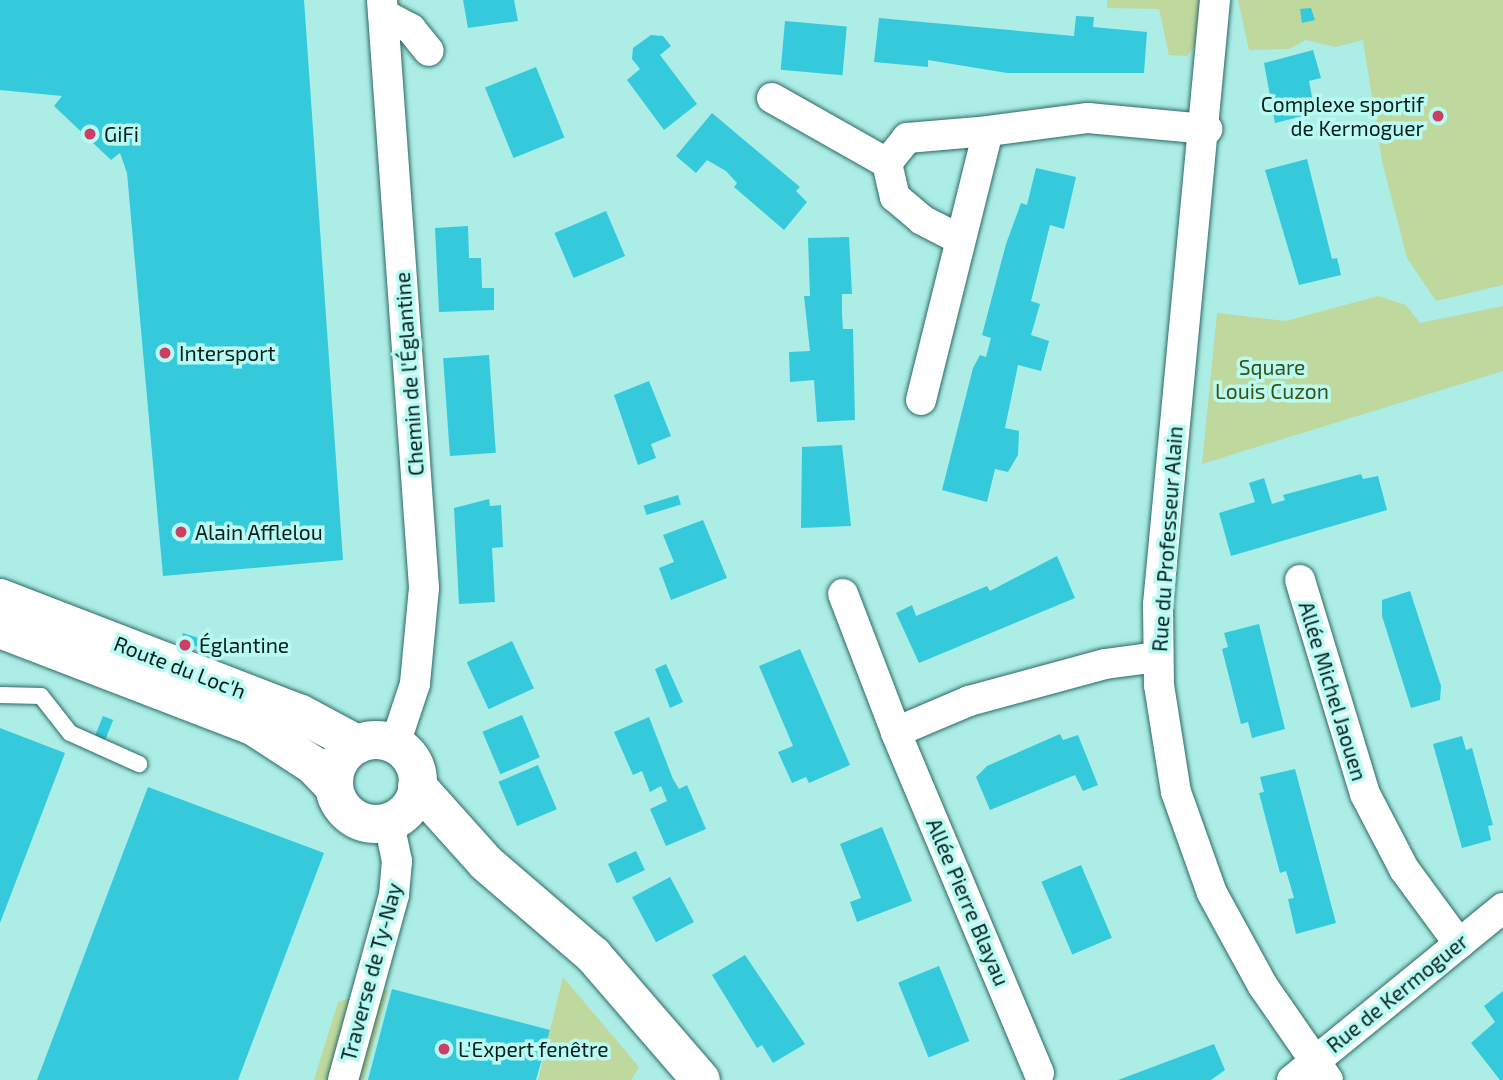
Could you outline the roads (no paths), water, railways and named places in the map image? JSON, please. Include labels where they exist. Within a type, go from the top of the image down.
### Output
[{"type":"main road","name":"Route du Loc'h","points":[[0,598],[301,714],[357,744]]},
{"type":"main road","name":"Route du Loc'h","points":[[0,629],[253,726],[313,765],[334,787]]},
{"type":"main road","points":[[393,820],[407,810],[417,786],[415,766],[395,744],[357,744],[339,760],[334,787],[340,805],[355,819],[393,820],[486,863]]},
{"type":"main road","points":[[417,786],[486,863],[586,948],[701,1080]]},
{"type":"street","name":"Rue du Professeur Alain","points":[[1215,0],[1207,129],[1164,535],[1157,657],[1176,792],[1198,859],[1244,954],[1311,1074]]},
{"type":"street","points":[[382,7],[411,29],[429,51]]},
{"type":"street","name":"Chemin de l'Églantine","points":[[382,7],[424,588],[419,661],[395,744]]},
{"type":"street","points":[[772,98],[887,163],[895,197],[922,220],[959,239]]},
{"type":"street","points":[[887,163],[907,138],[1088,118],[1207,129]]},
{"type":"street","points":[[921,400],[988,131]]},
{"type":"street","name":"Allée Michel Jaouen","points":[[1300,580],[1366,794],[1404,869],[1459,944]]},
{"type":"street","name":"Allée Pierre Blayau","points":[[843,594],[896,732],[1040,1073]]},
{"type":"street","points":[[896,732],[969,701],[1105,664],[1157,657]]},
{"type":"street","name":"Traverse de Ty-Nay","points":[[343,1080],[394,895],[397,861],[393,820]]},
{"type":"street","name":"Rue de Kermoguer","points":[[1311,1074],[1503,908]]},
{"type":"lane","points":[[0,695],[41,696],[70,733],[139,764]]},
{"type":"place","name":"Complexe sportif de Kermoguer","points":[[1438,116]]},
{"type":"place","name":"GiFi","points":[[90,134]]},
{"type":"place","name":"Intersport","points":[[165,353]]},
{"type":"place","name":"Alain Afflelou","points":[[181,532]]},
{"type":"place","name":"Églantine","points":[[185,645]]},
{"type":"place","name":"L'Expert fenêtre","points":[[444,1049]]},
{"type":"park label","name":"Square Louis Cuzon","points":[[1272,379]]}]
